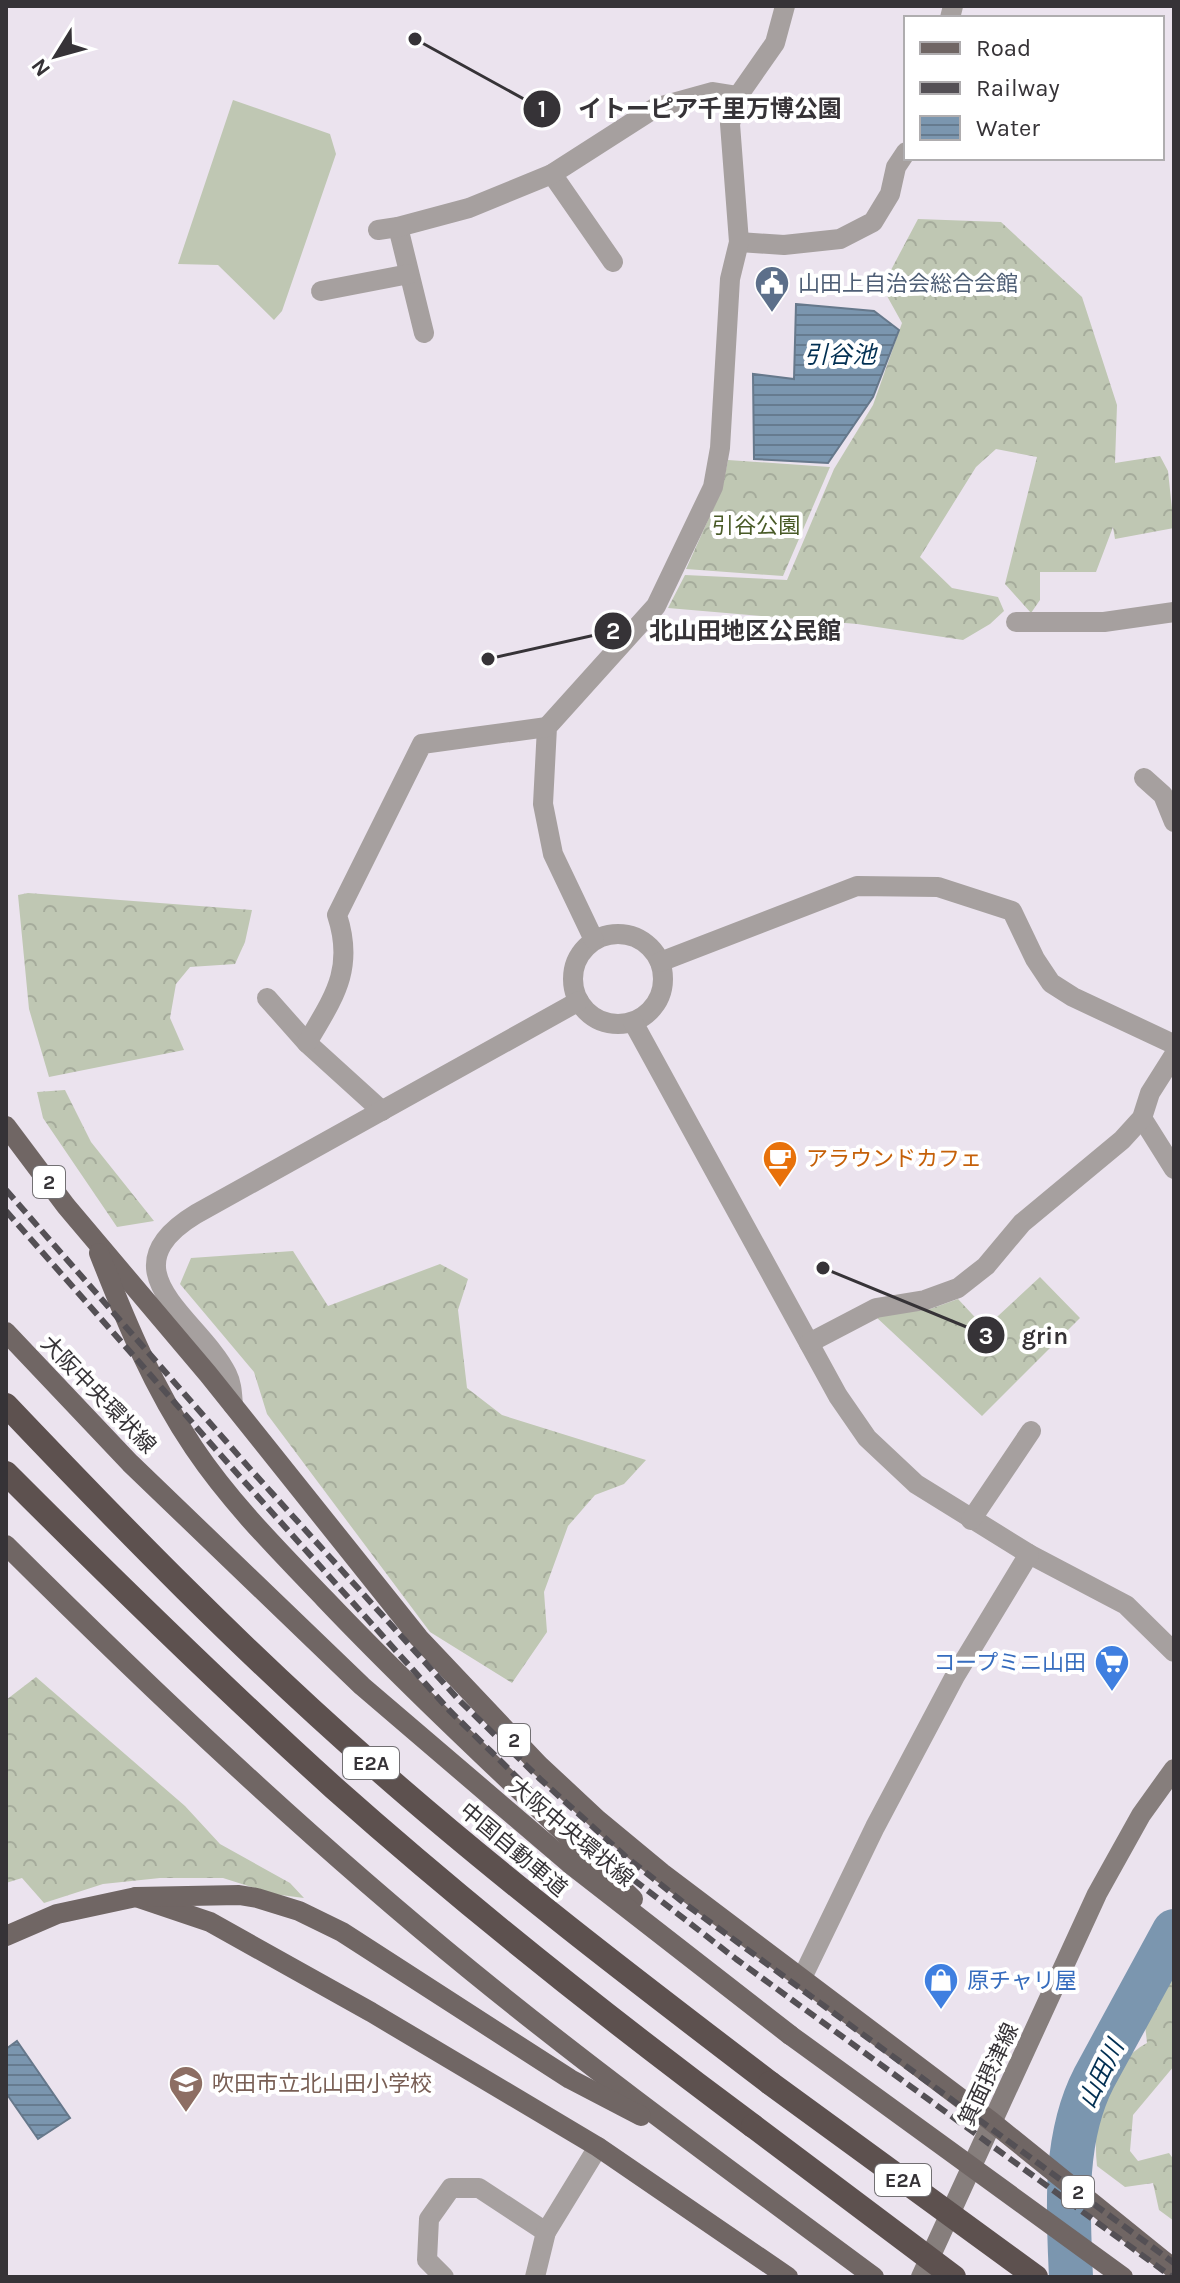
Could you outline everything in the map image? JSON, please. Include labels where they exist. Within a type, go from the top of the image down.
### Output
[{"type":"highway","name":"中国自動車道","points":[[6,1405],[221,1626],[373,1766],[570,1930],[770,2083],[1036,2277]]},
{"type":"highway","name":"E2A","points":[[6,1473],[187,1653],[334,1788],[562,1979],[954,2277]]},
{"type":"main road","name":"2","points":[[6,1126],[410,1627],[522,1748],[631,1849],[992,2122],[1174,2269]]},
{"type":"main road","points":[[94,1238],[134,1342],[155,1385],[197,1452],[228,1492],[352,1627],[714,1977]]},
{"type":"main road","name":"大阪中央環状線","points":[[6,1332],[130,1463],[362,1686],[569,1863],[790,2035],[1123,2277]]},
{"type":"main road","points":[[6,1545],[176,1712],[285,1812],[469,1969],[680,2136],[874,2277]]},
{"type":"main road","name":"箕面摂津線","points":[[921,2277],[1103,1883],[1141,1815],[1174,1769]]},
{"type":"main road","points":[[6,1936],[57,1914],[136,1897],[239,1895],[274,1902],[310,1915],[342,1932],[589,2090],[680,2136]]},
{"type":"main road","points":[[136,1897],[210,1922],[371,2012],[598,2147],[788,2277]]},
{"type":"street","points":[[594,940],[553,854],[543,804],[547,727],[656,606],[713,487],[720,448],[730,279],[739,242],[730,124],[738,96],[775,43],[785,6]]},
{"type":"street","points":[[424,333],[409,274],[388,228],[469,208],[552,174],[655,108],[713,92],[738,96]]},
{"type":"street","points":[[739,242],[784,245],[840,239],[873,222],[890,194],[896,167],[904,155]]},
{"type":"street","points":[[552,174],[613,262]]},
{"type":"street","points":[[321,291],[409,274]]},
{"type":"street","points":[[1016,622],[1104,622],[1174,612]]},
{"type":"street","points":[[307,1043],[340,986],[344,936],[337,915],[422,744],[547,727]]},
{"type":"street","points":[[1144,778],[1163,795],[1174,822]]},
{"type":"street","points":[[660,962],[857,886],[938,887],[1012,911],[1035,959],[1051,983],[1172,1049],[1150,1093],[1142,1118],[1122,1140],[1022,1223],[986,1266],[958,1288],[925,1300],[876,1308],[809,1343]]},
{"type":"street","points":[[609,934],[624,934],[639,939],[651,948],[660,962],[662,991],[646,1015],[633,1022],[608,1023],[586,1011],[579,1001],[573,988],[576,961],[594,940],[609,934]]},
{"type":"street","points":[[267,998],[307,1043],[382,1111]]},
{"type":"street","points":[[233,1405],[232,1385],[221,1364],[157,1280],[157,1264],[169,1232],[196,1214],[579,1001]]},
{"type":"street","points":[[633,1022],[838,1396],[867,1438],[916,1484],[971,1520],[1126,1605],[1174,1652]]},
{"type":"street","points":[[1142,1118],[1174,1169]]},
{"type":"street","points":[[971,1520],[1031,1431]]},
{"type":"street","points":[[802,1978],[875,1827],[955,1676],[1029,1554]]},
{"type":"street","points":[[535,2277],[546,2232],[598,2147]]},
{"type":"street","points":[[444,2277],[427,2260],[429,2219],[451,2188],[479,2188],[546,2232]]},
{"type":"green space","points":[[233,100],[330,134],[336,154],[282,311],[274,320],[218,265],[178,264]]},
{"type":"green space","points":[[918,219],[1001,222],[1082,297],[1117,405],[1115,463],[1160,456],[1168,471],[1174,528],[1115,539],[1113,527],[1096,572],[1040,572],[1040,600],[1031,613],[1005,584],[1037,457],[996,449],[976,467],[920,557],[952,588],[998,597],[1004,611],[990,624],[963,640],[857,624],[668,608],[685,575],[787,580],[834,469],[873,405],[902,323],[882,287]]},
{"type":"green space","name":"引谷公園","points":[[728,460],[830,467],[783,576],[686,569],[722,489]]},
{"type":"green space","points":[[28,893],[252,910],[245,942],[235,964],[190,967],[176,984],[170,1018],[184,1050],[49,1077],[29,1009],[18,895]]},
{"type":"green space","points":[[65,1090],[91,1142],[154,1221],[117,1227],[43,1118],[37,1092]]},
{"type":"green space","points":[[293,1251],[328,1306],[440,1264],[468,1279],[458,1310],[467,1388],[502,1415],[646,1460],[624,1484],[595,1495],[568,1526],[544,1592],[547,1632],[512,1683],[430,1632],[267,1414],[254,1372],[180,1284],[191,1258]]},
{"type":"green space","points":[[1040,1277],[1080,1318],[982,1416],[875,1316],[930,1309],[958,1299],[985,1328]]},
{"type":"green space","points":[[36,1677],[185,1806],[220,1844],[290,1883],[304,1898],[273,1894],[223,1878],[160,1878],[103,1884],[44,1903],[22,1878],[6,1883],[6,1700]]},
{"type":"green space","points":[[1174,1967],[1174,2066],[1133,2115],[1130,2151],[1138,2161],[1169,2153],[1174,2160],[1174,2221],[1159,2210],[1153,2183],[1125,2187],[1097,2166],[1096,2148],[1104,2096],[1120,2066],[1147,2043],[1143,2006],[1156,1984],[1168,1980]]},
{"type":"water","name":"引谷池","points":[[796,304],[874,311],[899,330],[873,397],[828,463],[754,459],[753,374],[794,379]]},
{"type":"water","points":[[17,2041],[70,2118],[38,2139],[6,2093],[6,2049]]},
{"type":"waterway","name":"山田川","points":[[1071,2277],[1070,2175],[1072,2150],[1084,2101],[1174,1931]]},
{"type":"railway","points":[[6,1190],[252,1471],[459,1700],[540,1779],[625,1856],[684,1903],[1174,2263]]},
{"type":"railway","points":[[6,1211],[449,1710],[530,1790],[616,1866],[736,1959],[1172,2277]]},
{"type":"place","name":"イトーピア千里万博公園","points":[[415,39]]},
{"type":"place","name":"山田上自治会総合会館","points":[[772,314]]},
{"type":"place","name":"北山田地区公民館","points":[[488,659]]},
{"type":"place","name":"アラウンドカフェ","points":[[780,1189]]},
{"type":"place","name":"grin","points":[[823,1268]]},
{"type":"place","name":"コープミニ山田","points":[[1112,1693]]},
{"type":"place","name":"原チャリ屋","points":[[941,2011]]},
{"type":"place","name":"吹田市立北山田小学校","points":[[186,2114]]}]
